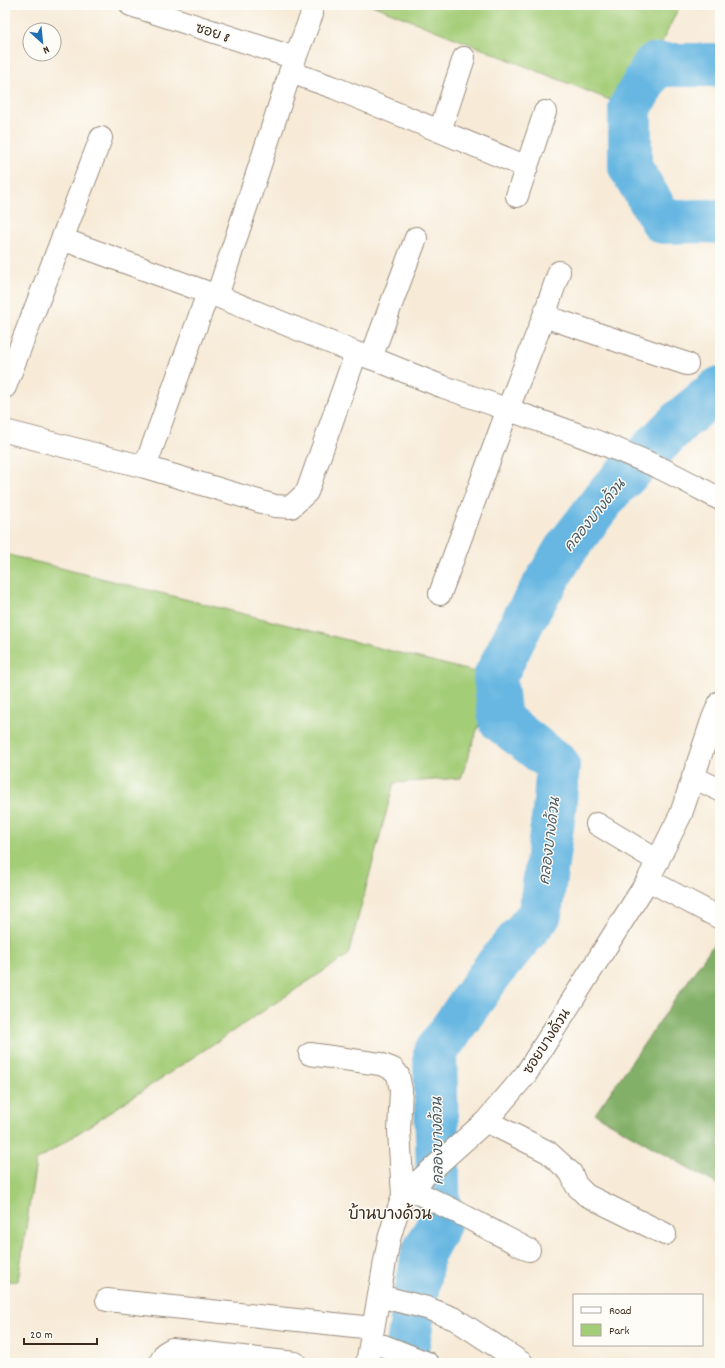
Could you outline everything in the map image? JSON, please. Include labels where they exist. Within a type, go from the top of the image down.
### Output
[{"type":"street","name":"ซอย 8","points":[[131,5],[292,65],[335,88],[526,167]]},
{"type":"street","points":[[145,467],[212,294],[292,65],[312,14]]},
{"type":"street","points":[[440,131],[464,58]]},
{"type":"street","points":[[517,196],[545,112]]},
{"type":"street","points":[[5,388],[101,138]]},
{"type":"street","points":[[5,431],[145,467],[274,506],[291,507],[307,492],[364,356],[416,238]]},
{"type":"street","points":[[62,240],[212,294],[443,387],[508,409],[615,449],[656,466],[720,499]]},
{"type":"street","points":[[440,594],[559,272]]},
{"type":"street","points":[[544,316],[687,364]]},
{"type":"street","name":"ซอยบางด้วน","points":[[367,1363],[372,1335],[390,1299],[390,1239],[395,1219],[416,1191],[478,1128],[526,1074],[648,880],[681,814],[713,718],[720,702]]},
{"type":"street","points":[[693,778],[720,790]]},
{"type":"street","points":[[597,824],[658,861]]},
{"type":"street","points":[[648,880],[720,918]]},
{"type":"street","points":[[310,1054],[380,1064],[393,1069],[398,1075],[401,1090],[399,1131],[416,1191],[529,1250]]},
{"type":"street","points":[[478,1128],[548,1152],[571,1173],[576,1185],[586,1195],[665,1234]]},
{"type":"street","points":[[390,1299],[427,1308],[455,1319],[522,1363]]},
{"type":"street","points":[[107,1300],[372,1335],[392,1348],[424,1361]]},
{"type":"street","points":[[160,1363],[165,1353],[172,1349],[295,1363]]},
{"type":"green space","points":[[372,5],[680,5],[630,108]]},
{"type":"green space","points":[[5,554],[495,677],[461,778],[394,783],[348,955],[36,1161],[18,1281],[5,1282]]},
{"type":"green space","points":[[720,935],[720,1186],[595,1114]]},
{"type":"waterway","name":"คลองบางด้วน","points":[[720,65],[654,65],[630,108],[630,167],[663,222],[720,222]]},
{"type":"waterway","name":"คลองบางด้วน","points":[[405,1363],[423,1253],[439,1224],[435,1053],[493,970],[540,914],[554,812],[558,765],[500,720],[495,677],[525,617],[565,550],[610,491],[681,420],[720,388]]},
{"type":"district","name":"บ้านบางด้วน","points":[[390,1213]]}]
